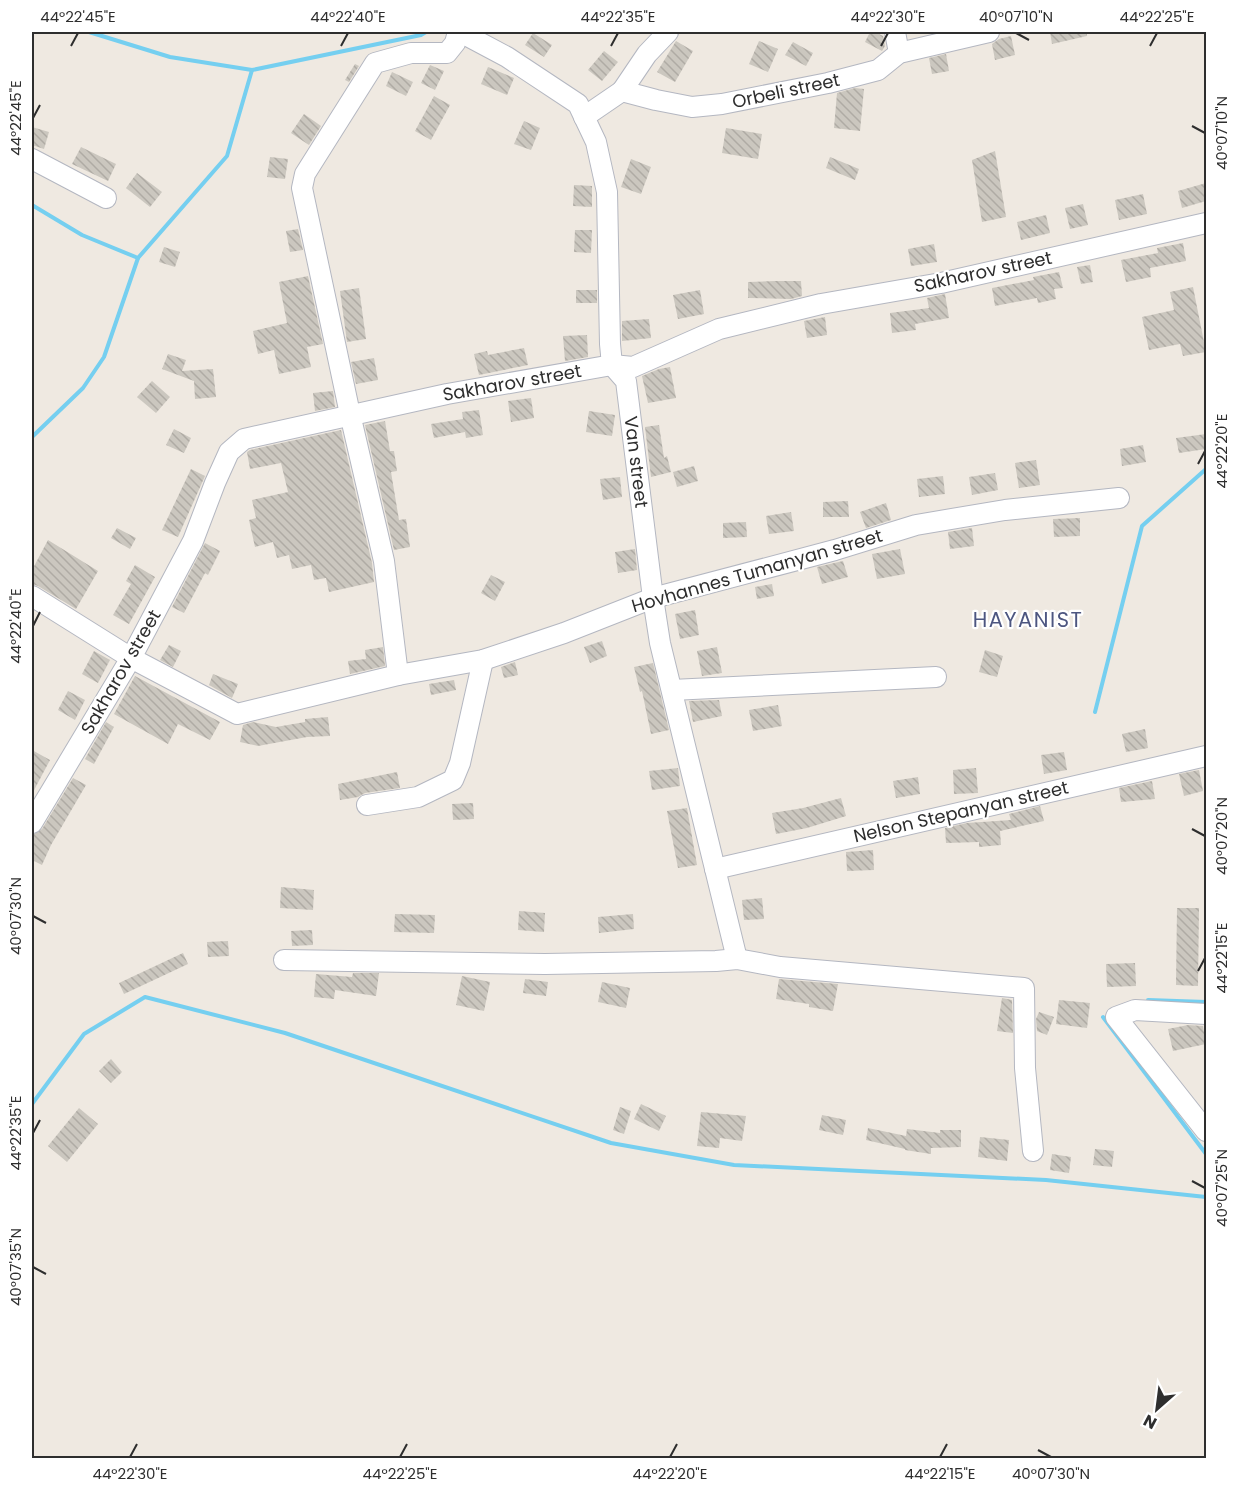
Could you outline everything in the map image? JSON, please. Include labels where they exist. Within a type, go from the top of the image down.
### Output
[{"type":"street","name":"Van street","points":[[459,32],[507,57],[578,104],[597,142],[607,192],[609,344],[612,365],[626,381],[660,643],[737,959]]},
{"type":"street","points":[[398,675],[384,561],[302,188],[305,174],[375,63],[411,53],[447,53],[455,43],[459,32]]},
{"type":"street","points":[[584,117],[622,91],[647,54],[668,32]]},
{"type":"street","points":[[895,32],[899,53]]},
{"type":"street","name":"Orbeli street","points":[[622,91],[692,107],[722,104],[828,83],[878,70],[899,53],[989,32]]},
{"type":"street","points":[[32,159],[105,198]]},
{"type":"street","name":"Sakharov street","points":[[32,823],[38,798],[131,658],[193,541],[229,452],[244,439],[447,394],[612,365],[633,367],[719,329],[821,304],[941,283],[1206,223]]},
{"type":"street","name":"Hovhannes Tumanyan street","points":[[32,596],[131,658],[237,714],[398,675],[483,660],[564,633],[653,598],[824,553],[916,525],[1005,510],[1119,498]]},
{"type":"street","points":[[367,805],[418,797],[453,780],[460,763],[483,660]]},
{"type":"street","points":[[672,690],[936,677]]},
{"type":"street","name":"Nelson Stepanyan street","points":[[716,869],[1206,756]]},
{"type":"street","points":[[284,960],[545,964],[737,959],[780,967],[1024,988],[1025,1068],[1033,1151]]},
{"type":"street","points":[[1206,1014],[1135,1011],[1116,1017],[1206,1131]]},
{"type":"building","points":[[870,32],[883,36],[885,46],[882,51],[865,42]]},
{"type":"building","points":[[1050,32],[1087,32],[1087,36],[1052,44]]},
{"type":"building","points":[[533,33],[552,45],[544,57],[525,45]]},
{"type":"building","points":[[1011,36],[1015,55],[995,60],[992,44],[999,39]]},
{"type":"building","points":[[676,41],[693,51],[675,82],[657,72]]},
{"type":"building","points":[[759,41],[778,49],[768,72],[749,64]]},
{"type":"building","points":[[793,42],[813,53],[806,66],[785,55]]},
{"type":"building","points":[[604,51],[618,62],[602,81],[588,70]]},
{"type":"building","points":[[946,54],[949,71],[932,74],[929,58]]},
{"type":"building","points":[[355,64],[359,66],[349,82],[345,80]]},
{"type":"building","points":[[430,65],[444,71],[435,90],[421,83]]},
{"type":"building","points":[[488,67],[514,78],[507,95],[481,84]]},
{"type":"building","points":[[392,72],[413,82],[406,96],[386,86]]},
{"type":"building","points":[[855,88],[864,89],[860,131],[834,128],[837,93]]},
{"type":"building","points":[[434,96],[450,105],[431,140],[415,131]]},
{"type":"building","points":[[304,114],[321,126],[309,145],[291,133]]},
{"type":"building","points":[[524,121],[540,128],[531,150],[514,144]]},
{"type":"building","points":[[32,127],[49,132],[44,149],[32,145]]},
{"type":"building","points":[[726,128],[762,134],[758,159],[722,153]]},
{"type":"building","points":[[81,147],[116,164],[108,181],[72,164]]},
{"type":"building","points":[[995,151],[1006,217],[982,222],[972,160]]},
{"type":"building","points":[[270,157],[288,159],[285,179],[267,177]]},
{"type":"building","points":[[830,157],[859,169],[855,180],[826,168]]},
{"type":"building","points":[[631,159],[651,167],[641,194],[621,187]]},
{"type":"building","points":[[137,173],[162,192],[150,207],[126,188]]},
{"type":"building","points":[[1206,183],[1206,201],[1182,208],[1178,191]]},
{"type":"building","points":[[574,185],[592,186],[592,207],[573,206]]},
{"type":"building","points":[[1143,194],[1147,214],[1119,220],[1115,200]]},
{"type":"building","points":[[1083,204],[1088,225],[1070,229],[1065,208]]},
{"type":"building","points":[[1046,215],[1050,233],[1021,240],[1017,222]]},
{"type":"building","points":[[298,229],[303,250],[290,252],[286,231]]},
{"type":"building","points":[[575,230],[592,230],[591,253],[574,252]]},
{"type":"building","points":[[1183,243],[1186,261],[1150,268],[1151,277],[1126,282],[1121,260],[1158,253],[1157,248]]},
{"type":"building","points":[[934,244],[937,262],[911,266],[908,249]]},
{"type":"building","points":[[164,247],[180,252],[175,267],[159,262]]},
{"type":"building","points":[[1090,265],[1093,282],[1081,284],[1077,267]]},
{"type":"building","points":[[1059,272],[1063,288],[1054,289],[1056,299],[1038,303],[1037,298],[995,306],[992,288],[1034,280],[1033,277]]},
{"type":"building","points":[[308,276],[323,344],[307,347],[311,367],[279,374],[274,350],[258,354],[253,331],[287,323],[279,282]]},
{"type":"building","points":[[801,281],[802,296],[791,299],[748,298],[748,282]]},
{"type":"building","points":[[1193,287],[1206,352],[1183,356],[1180,344],[1149,350],[1142,317],[1174,310],[1170,292]]},
{"type":"building","points":[[359,288],[366,339],[347,342],[340,291]]},
{"type":"building","points":[[576,290],[597,290],[597,303],[576,303]]},
{"type":"building","points":[[700,290],[704,314],[678,319],[673,295]]},
{"type":"building","points":[[945,294],[949,318],[915,324],[916,330],[892,333],[890,313],[929,308],[927,298]]},
{"type":"building","points":[[825,317],[827,335],[807,338],[804,321]]},
{"type":"building","points":[[649,319],[651,338],[622,341],[622,321]]},
{"type":"building","points":[[587,335],[588,357],[565,361],[563,336]]},
{"type":"building","points":[[524,348],[528,365],[479,375],[474,354],[487,351],[488,355]]},
{"type":"building","points":[[168,354],[186,360],[182,371],[213,369],[216,397],[195,399],[194,381],[162,369]]},
{"type":"building","points":[[374,358],[378,380],[356,384],[351,362]]},
{"type":"building","points":[[670,367],[676,398],[648,403],[642,376]]},
{"type":"building","points":[[152,381],[170,397],[156,413],[137,397]]},
{"type":"building","points":[[333,391],[335,407],[315,411],[313,393]]},
{"type":"building","points":[[531,398],[534,418],[511,422],[508,401]]},
{"type":"building","points":[[479,410],[483,435],[466,438],[465,432],[434,438],[431,424],[463,419],[462,412]]},
{"type":"building","points":[[589,411],[615,415],[612,436],[586,432]]},
{"type":"building","points":[[385,421],[390,451],[394,451],[397,471],[391,472],[399,520],[406,519],[410,547],[394,550],[365,425]]},
{"type":"building","points":[[659,425],[664,458],[667,456],[671,472],[651,477],[645,427]]},
{"type":"building","points":[[174,429],[191,438],[184,453],[166,445]]},
{"type":"building","points":[[341,430],[372,563],[374,582],[329,592],[326,578],[314,580],[311,565],[292,569],[289,555],[277,558],[273,542],[255,547],[249,520],[256,518],[252,500],[288,492],[281,463],[250,469],[247,452]]},
{"type":"building","points":[[1206,434],[1206,449],[1179,453],[1176,438]]},
{"type":"building","points":[[1143,445],[1146,462],[1122,466],[1120,449]]},
{"type":"building","points":[[1036,460],[1040,485],[1019,488],[1015,463]]},
{"type":"building","points":[[694,466],[698,481],[677,487],[673,472]]},
{"type":"building","points":[[191,469],[205,476],[178,537],[162,530]]},
{"type":"building","points":[[995,473],[998,490],[972,495],[969,477]]},
{"type":"building","points":[[943,476],[945,494],[919,497],[917,479]]},
{"type":"building","points":[[620,477],[622,497],[603,500],[600,479]]},
{"type":"building","points":[[848,501],[849,517],[823,517],[823,502]]},
{"type":"building","points":[[886,503],[891,520],[866,528],[860,512]]},
{"type":"building","points":[[791,512],[794,531],[769,534],[766,516]]},
{"type":"building","points":[[1080,518],[1080,536],[1054,537],[1053,519]]},
{"type":"building","points":[[746,522],[747,537],[723,538],[723,523]]},
{"type":"building","points":[[117,528],[136,538],[130,549],[111,538]]},
{"type":"building","points":[[972,528],[974,546],[950,549],[948,532]]},
{"type":"building","points":[[48,540],[98,571],[76,609],[32,584],[32,570]]},
{"type":"building","points":[[205,543],[220,551],[208,575],[205,573],[184,613],[172,607]]},
{"type":"building","points":[[635,549],[637,570],[618,573],[615,552]]},
{"type":"building","points":[[900,549],[905,574],[877,579],[872,554]]},
{"type":"building","points":[[843,561],[848,577],[822,584],[817,567]]},
{"type":"building","points":[[135,565],[155,577],[129,624],[113,615],[131,584],[126,581]]},
{"type":"building","points":[[491,575],[505,582],[495,601],[481,593]]},
{"type":"building","points":[[772,584],[774,596],[757,599],[755,587]]},
{"type":"building","points":[[695,610],[699,635],[680,639],[675,614]]},
{"type":"building","points":[[602,641],[607,656],[590,663],[584,647]]},
{"type":"building","points":[[169,645],[181,651],[173,667],[160,660]]},
{"type":"building","points":[[383,647],[385,666],[350,674],[348,661],[366,659],[365,650]]},
{"type":"building","points":[[717,647],[722,673],[702,676],[697,651]]},
{"type":"building","points":[[985,650],[1003,656],[997,677],[979,672]]},
{"type":"building","points":[[94,651],[110,660],[98,683],[82,674]]},
{"type":"building","points":[[515,662],[518,675],[504,678],[501,667]]},
{"type":"building","points":[[653,663],[669,730],[651,734],[642,691],[640,692],[634,667]]},
{"type":"building","points":[[213,674],[238,684],[232,698],[209,685]]},
{"type":"building","points":[[135,676],[220,722],[210,740],[178,724],[168,744],[114,714]]},
{"type":"building","points":[[454,680],[456,690],[431,695],[429,684]]},
{"type":"building","points":[[68,691],[85,700],[75,720],[58,710]]},
{"type":"building","points":[[719,700],[722,716],[693,722],[689,701]]},
{"type":"building","points":[[778,705],[782,726],[753,731],[749,710]]},
{"type":"building","points":[[328,717],[330,736],[307,737],[258,746],[240,742],[243,725],[253,722],[276,727],[305,722],[305,719]]},
{"type":"building","points":[[106,722],[114,727],[94,764],[85,759]]},
{"type":"building","points":[[1145,729],[1148,748],[1126,752],[1122,734]]},
{"type":"building","points":[[32,750],[50,760],[32,794]]},
{"type":"building","points":[[1064,752],[1067,770],[1044,774],[1041,755]]},
{"type":"building","points":[[678,768],[680,786],[652,790],[649,771]]},
{"type":"building","points":[[976,768],[978,793],[954,794],[953,770]]},
{"type":"building","points":[[1199,770],[1203,791],[1184,796],[1179,774]]},
{"type":"building","points":[[397,772],[400,788],[365,793],[358,797],[340,800],[338,784]]},
{"type":"building","points":[[918,777],[920,794],[896,798],[893,781]]},
{"type":"building","points":[[73,778],[86,785],[42,865],[32,860],[34,834],[42,829]]},
{"type":"building","points":[[1152,781],[1155,799],[1121,802],[1119,788]]},
{"type":"building","points":[[841,798],[846,816],[807,828],[776,834],[772,813]]},
{"type":"building","points":[[473,803],[474,819],[453,820],[452,804]]},
{"type":"building","points":[[1040,806],[1044,821],[1000,831],[1001,845],[979,847],[979,842],[946,843],[945,828],[967,823],[1011,820],[1009,814]]},
{"type":"building","points":[[687,808],[697,865],[678,868],[667,811]]},
{"type":"building","points":[[873,850],[874,870],[847,871],[846,852]]},
{"type":"building","points":[[281,887],[314,890],[313,910],[280,908]]},
{"type":"building","points":[[762,898],[764,919],[744,920],[742,900]]},
{"type":"building","points":[[1177,908],[1199,908],[1198,986],[1176,985]]},
{"type":"building","points":[[519,911],[545,913],[544,932],[518,930]]},
{"type":"building","points":[[395,914],[435,915],[434,933],[394,932]]},
{"type":"building","points":[[633,914],[634,929],[599,933],[598,917]]},
{"type":"building","points":[[312,930],[313,945],[292,946],[291,931]]},
{"type":"building","points":[[228,941],[229,956],[208,957],[207,942]]},
{"type":"building","points":[[183,953],[188,964],[124,994],[119,983]]},
{"type":"building","points":[[1135,963],[1136,986],[1107,987],[1106,964]]},
{"type":"building","points":[[353,973],[379,973],[376,996],[335,990],[334,999],[314,997],[316,974],[352,977]]},
{"type":"building","points":[[462,976],[490,982],[484,1011],[456,1005]]},
{"type":"building","points":[[525,979],[548,982],[546,996],[523,993]]},
{"type":"building","points":[[779,979],[838,984],[833,1011],[809,1007],[809,1004],[776,999]]},
{"type":"building","points":[[602,982],[630,988],[626,1008],[598,1002]]},
{"type":"building","points":[[1002,998],[1012,1000],[1013,1033],[997,1031]]},
{"type":"building","points":[[1059,1000],[1090,1003],[1087,1028],[1056,1024]]},
{"type":"building","points":[[1039,1012],[1054,1017],[1047,1035],[1037,1031],[1036,1019]]},
{"type":"building","points":[[1188,1025],[1203,1026],[1206,1044],[1173,1051],[1168,1029]]},
{"type":"building","points":[[111,1059],[122,1072],[111,1083],[99,1071]]},
{"type":"building","points":[[641,1104],[666,1116],[659,1131],[634,1119]]},
{"type":"building","points":[[620,1107],[631,1111],[624,1134],[613,1130]]},
{"type":"building","points":[[79,1108],[98,1124],[67,1162],[48,1146]]},
{"type":"building","points":[[701,1112],[746,1116],[742,1141],[720,1138],[719,1148],[697,1146]]},
{"type":"building","points":[[822,1115],[846,1120],[843,1135],[819,1130]]},
{"type":"building","points":[[868,1128],[906,1136],[907,1129],[940,1133],[940,1130],[961,1130],[961,1147],[931,1148],[931,1154],[905,1150],[866,1140]]},
{"type":"building","points":[[980,1137],[1009,1140],[1007,1161],[978,1157]]},
{"type":"building","points":[[1095,1149],[1114,1151],[1112,1167],[1093,1165]]},
{"type":"building","points":[[1052,1154],[1071,1157],[1069,1173],[1050,1170]]},
{"type":"waterway","points":[[89,32],[170,57],[252,70],[421,35],[426,32]]},
{"type":"waterway","points":[[32,437],[83,388],[104,357],[138,258],[227,156],[252,70]]},
{"type":"waterway","points":[[32,205],[82,235],[138,258]]},
{"type":"waterway","points":[[1095,712],[1142,526],[1206,469]]},
{"type":"waterway","points":[[32,1104],[84,1034],[145,997],[285,1033],[611,1143],[734,1165],[1046,1180],[1206,1197]]},
{"type":"waterway","points":[[1148,1000],[1206,1002]]},
{"type":"waterway","points":[[1103,1017],[1206,1154]]},
{"type":"district","name":"HAYANIST","points":[[1028,620]]}]
